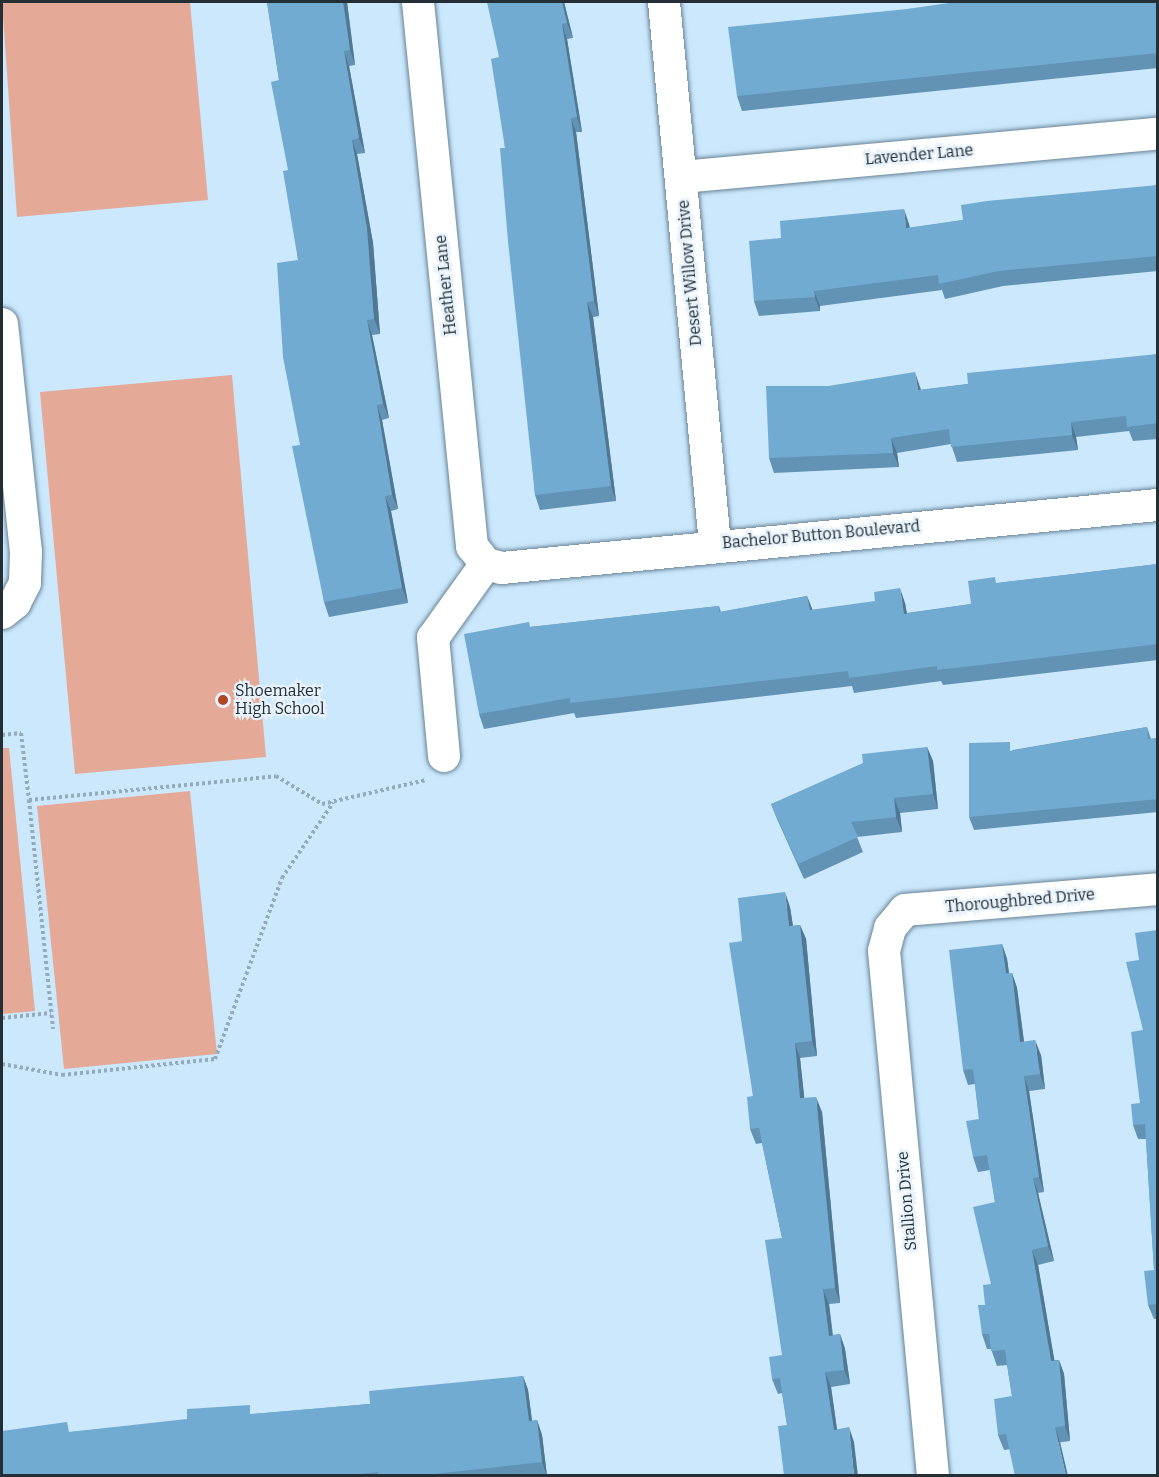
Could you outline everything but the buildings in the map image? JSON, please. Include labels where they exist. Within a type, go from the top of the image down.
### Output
[{"type":"street","name":"Heather Lane","points":[[418,2],[472,546],[486,564]]},
{"type":"street","name":"Desert Willow Drive","points":[[664,2],[715,545]]},
{"type":"street","name":"Lavender Lane","points":[[681,177],[1158,134]]},
{"type":"street","points":[[2,324],[8,442],[25,583],[15,603],[2,613]]},
{"type":"street","name":"Bachelor Button Boulevard","points":[[486,564],[502,568],[715,545],[1158,505]]},
{"type":"street","points":[[444,756],[433,638],[486,564]]},
{"type":"street","name":"Thoroughbred Drive","points":[[890,928],[905,910],[1158,889]]},
{"type":"street","name":"Stallion Drive","points":[[890,928],[884,951],[933,1476]]},
{"type":"path","points":[[2,735],[21,733],[53,1029]]},
{"type":"path","points":[[29,800],[276,776],[310,799],[333,803],[421,782],[438,774],[444,756]]},
{"type":"path","points":[[2,1064],[62,1075],[215,1059],[282,878],[333,803]]},
{"type":"path","points":[[2,1018],[51,1013]]},
{"type":"shaded area","points":[[2,2],[190,2],[208,200],[17,217]]},
{"type":"shaded area","points":[[232,375],[266,757],[75,774],[40,392]]},
{"type":"shaded area","points":[[2,748],[9,748],[35,1011],[2,1014]]},
{"type":"shaded area","points":[[190,791],[217,1054],[64,1069],[37,806]]},
{"type":"place","name":"Shoemaker High School","points":[[223,700]]}]
